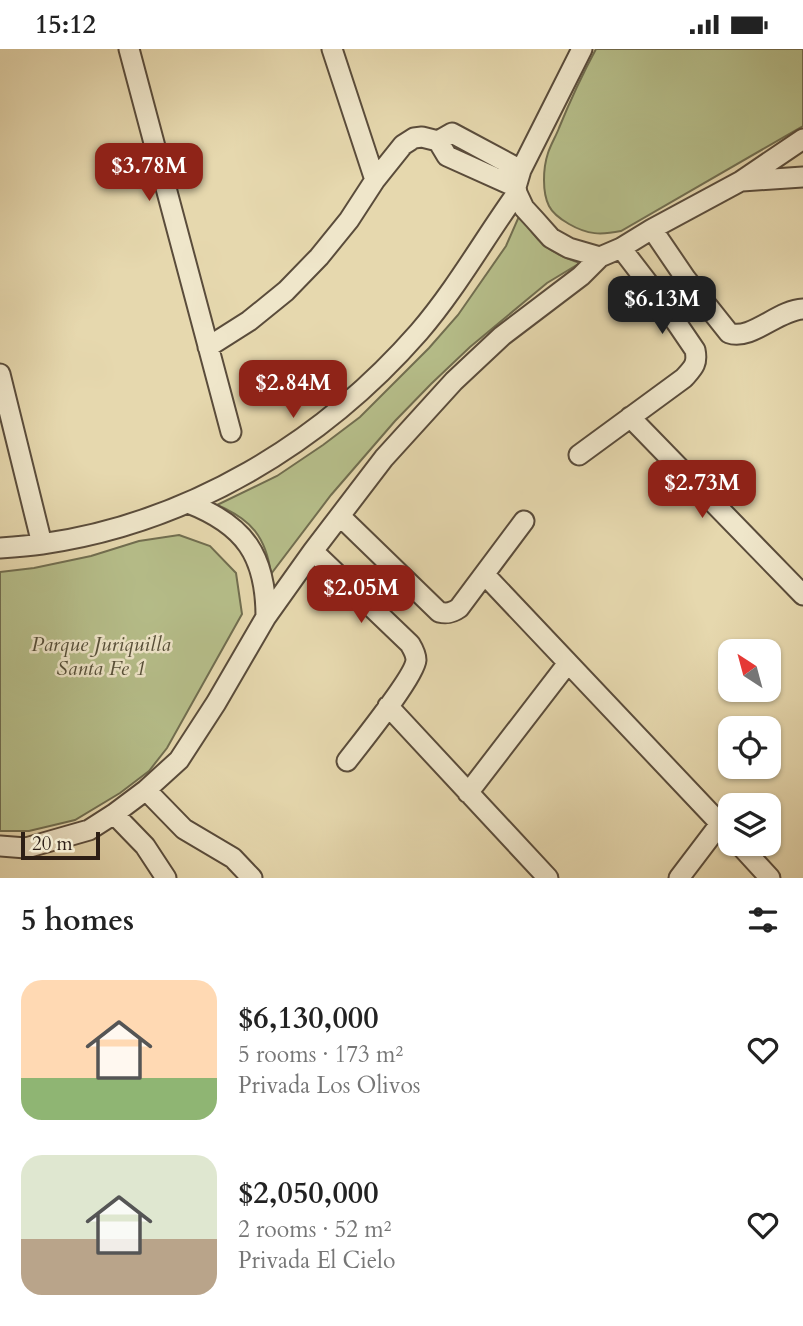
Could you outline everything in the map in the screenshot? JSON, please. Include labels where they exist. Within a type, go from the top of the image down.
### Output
[{"type":"street","points":[[130,49],[230,432]]},
{"type":"street","points":[[332,49],[375,180]]},
{"type":"street","points":[[0,548],[84,536],[146,519],[188,503],[234,481],[282,453],[329,419],[419,332],[451,292],[518,184],[574,58],[582,49]]},
{"type":"street","points":[[208,347],[248,321],[286,291],[319,257],[349,220],[402,145],[414,138],[438,141],[452,133],[518,184],[524,208],[551,238],[569,248],[600,257]]},
{"type":"street","points":[[0,846],[26,848],[89,829],[146,790],[179,760],[266,617],[313,551],[384,458],[454,381],[502,336],[581,277],[600,257],[741,181],[803,139]]},
{"type":"street","points":[[741,181],[803,177]]},
{"type":"street","points":[[652,229],[686,279],[729,333],[743,335],[786,312],[803,309]]},
{"type":"street","points":[[579,455],[684,378],[697,359],[695,350],[662,300],[621,248]]},
{"type":"street","points":[[0,374],[4,408],[42,544]]},
{"type":"street","points":[[630,417],[803,595]]},
{"type":"street","points":[[188,503],[211,512],[232,526],[248,545],[260,567],[266,592],[266,617]]},
{"type":"street","points":[[340,516],[439,612],[445,614],[459,608],[524,521]]},
{"type":"street","points":[[313,551],[410,644],[415,652],[413,670],[347,761]]},
{"type":"street","points":[[485,575],[718,822]]},
{"type":"street","points":[[468,793],[568,663]]},
{"type":"street","points":[[388,706],[548,878]]},
{"type":"street","points":[[146,790],[184,829],[233,858],[252,878]]},
{"type":"street","points":[[114,814],[145,846],[166,878]]},
{"type":"street","points":[[679,878],[718,836]]},
{"type":"street","points":[[750,856],[770,878]]},
{"type":"green space","points":[[596,49],[803,49],[803,126],[621,231],[601,233],[576,228],[563,221],[551,209],[545,194],[544,173],[551,146]]},
{"type":"green space","points":[[520,214],[544,245],[580,263],[547,283],[470,347],[431,384],[331,495],[271,574],[265,550],[255,531],[239,516],[217,505],[277,476],[360,417],[458,315],[506,246]]},
{"type":"green space","name":"Parque Juriquilla Santa Fe 1","points":[[179,535],[210,546],[236,573],[242,614],[167,748],[149,771],[120,793],[75,820],[29,831],[0,831],[0,572],[34,568],[91,556],[139,541]]}]
